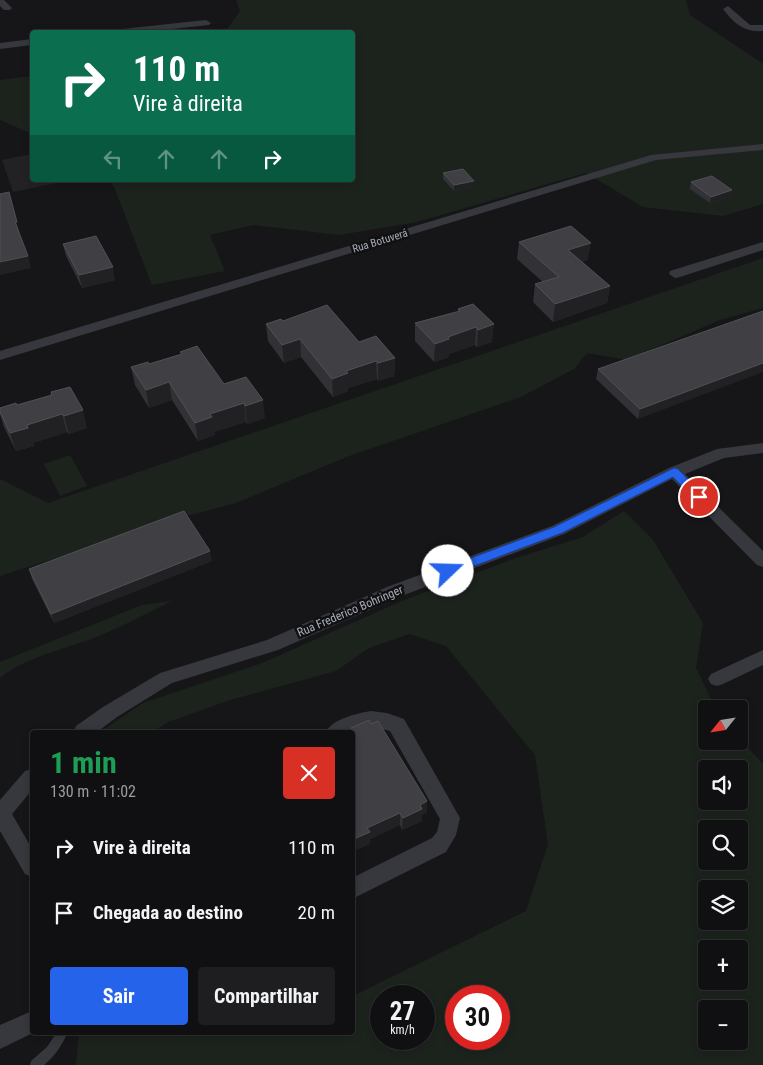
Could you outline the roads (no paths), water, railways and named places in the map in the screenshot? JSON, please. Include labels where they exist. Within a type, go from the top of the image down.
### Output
[{"type":"street","points":[[728,9],[744,27],[755,30],[763,28]]},
{"type":"street","points":[[141,30],[206,23]]},
{"type":"street","points":[[0,46],[30,42]]},
{"type":"street","name":"Rua Botuverá","points":[[0,356],[655,157],[763,147]]},
{"type":"street","points":[[675,274],[763,246]]},
{"type":"street","name":"Rua Frederico Bohringer","points":[[86,730],[110,712],[166,678],[272,645],[393,592],[558,530],[674,472],[722,453],[763,448]]},
{"type":"street","points":[[674,472],[763,561]]},
{"type":"street","points":[[717,678],[763,657]]},
{"type":"street","points":[[339,730],[368,718],[381,718],[396,725],[450,818],[446,835],[440,845],[355,888]]},
{"type":"street","points":[[30,779],[0,814],[30,864]]},
{"type":"street","points":[[0,1037],[30,1023]]},
{"type":"lane","points":[[35,1065],[46,1058],[58,1044],[61,1035]]}]
